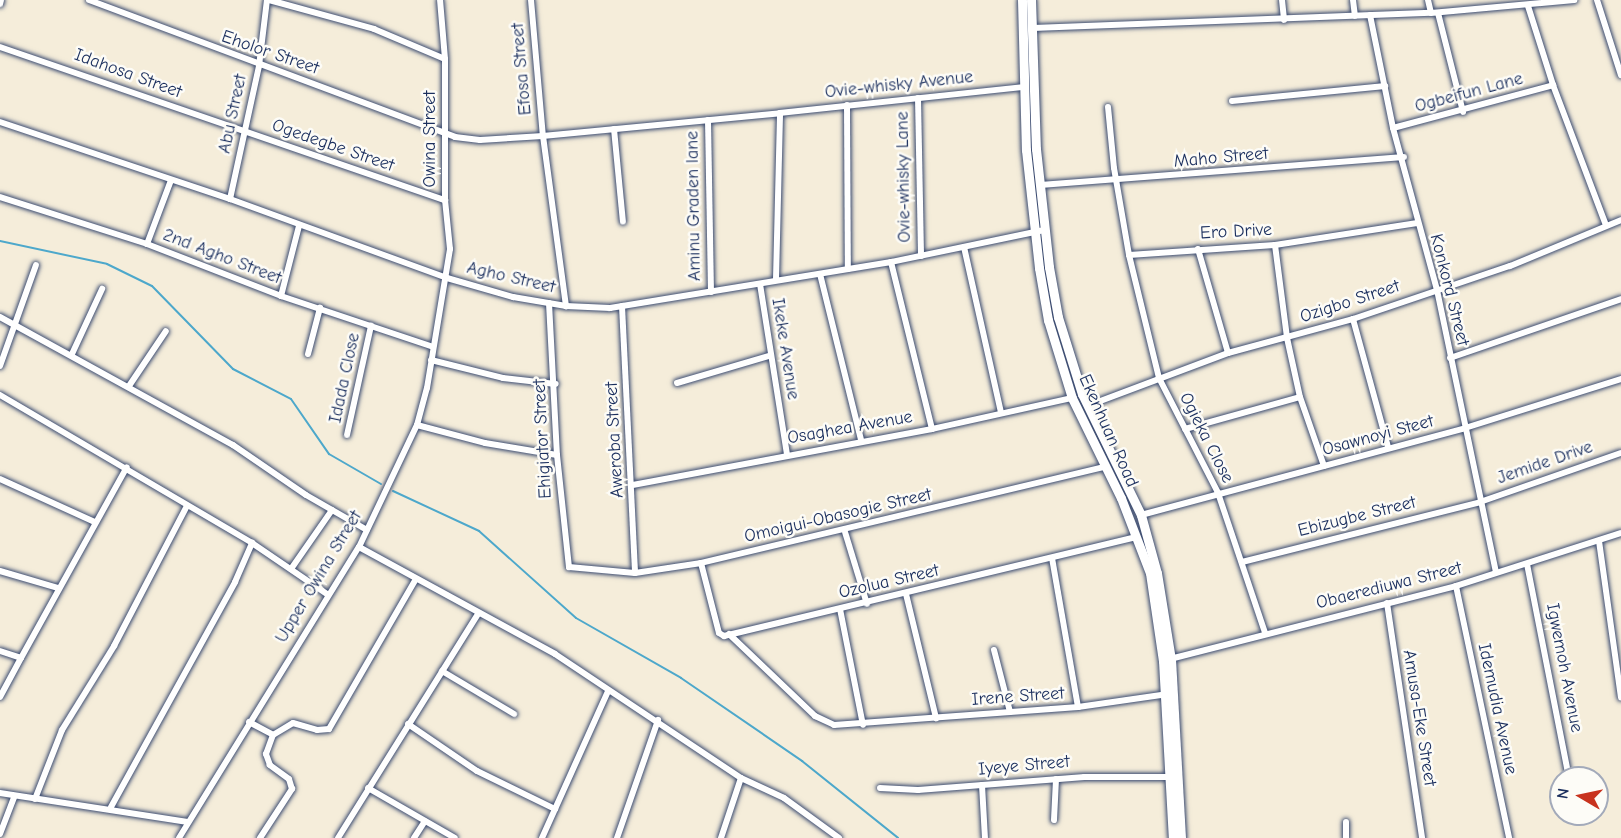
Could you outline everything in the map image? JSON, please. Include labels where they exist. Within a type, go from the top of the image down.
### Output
[{"type":"main road","name":"Ekenhuan Road","points":[[1022,0],[1022,87],[1034,231],[1048,320],[1072,398],[1105,467],[1150,573],[1167,660]]},
{"type":"main road","name":"Ekenhuan Road","points":[[1031,0],[1040,185],[1044,230],[1058,317],[1087,406],[1141,515],[1157,573],[1167,660],[1181,838]]},
{"type":"main road","name":"Ekenhuan Road","points":[[1169,694],[1173,838]]},
{"type":"street","name":"Eholor Street","points":[[89,0],[259,66],[443,130],[455,137],[480,140],[543,136]]},
{"type":"street","name":"Abu Street","points":[[230,199],[259,66],[268,0]]},
{"type":"street","points":[[268,0],[374,29],[445,59]]},
{"type":"street","name":"Owina Street","points":[[440,0],[445,59],[443,130],[445,200],[450,249],[447,278]]},
{"type":"street","name":"Efosa Street","points":[[531,0],[543,136],[566,306]]},
{"type":"street","points":[[1282,0],[1284,20]]},
{"type":"street","points":[[1353,0],[1355,16]]},
{"type":"street","points":[[1428,0],[1434,13],[1463,112]]},
{"type":"street","points":[[1033,28],[1434,13],[1516,3],[1528,6],[1574,0]]},
{"type":"street","points":[[1597,0],[1621,75]]},
{"type":"street","points":[[1528,6],[1553,85],[1606,225]]},
{"type":"street","name":"Konkord Street","points":[[1370,15],[1393,128],[1404,157],[1417,223],[1437,290],[1496,572]]},
{"type":"street","name":"Idahosa Street","points":[[0,47],[244,132]]},
{"type":"street","name":"Ogbeifun Lane","points":[[1393,128],[1463,112],[1553,85]]},
{"type":"street","points":[[1232,101],[1385,86]]},
{"type":"street","name":"Ovie-whisky Avenue","points":[[543,136],[1022,87]]},
{"type":"street","name":"Ovie-whisky Lane","points":[[918,98],[921,256]]},
{"type":"street","points":[[847,105],[848,269]]},
{"type":"street","points":[[1108,107],[1116,182],[1129,255]]},
{"type":"street","points":[[776,279],[780,113]]},
{"type":"street","name":"Aminu Graden lane","points":[[708,120],[711,292]]},
{"type":"street","name":"Agho Street","points":[[0,122],[230,199],[447,278],[566,306],[622,306],[711,292],[776,279],[891,262],[1044,230]]},
{"type":"street","points":[[614,129],[623,222]]},
{"type":"street","name":"Ogedegbe Street","points":[[244,132],[445,200]]},
{"type":"street","name":"Maho Street","points":[[1040,185],[1116,182],[1404,157]]},
{"type":"street","points":[[147,244],[171,180]]},
{"type":"street","name":"2nd Agho Street","points":[[0,197],[147,244],[281,296],[433,348]]},
{"type":"street","name":"Ozigbo Street","points":[[1087,406],[1228,353],[1353,318],[1510,266],[1621,220]]},
{"type":"street","name":"Ero Drive","points":[[1129,255],[1275,245],[1417,223]]},
{"type":"street","points":[[281,296],[299,226]]},
{"type":"street","points":[[1275,245],[1287,338],[1300,397],[1324,466]]},
{"type":"street","points":[[964,247],[1001,413]]},
{"type":"street","points":[[1197,249],[1228,353]]},
{"type":"street","name":"Ogieka Close","points":[[1129,255],[1159,378],[1218,493],[1265,633]]},
{"type":"street","points":[[891,262],[932,429]]},
{"type":"street","points":[[0,366],[13,322],[36,265]]},
{"type":"street","points":[[820,274],[861,440]]},
{"type":"street","name":"Upper Owina Street","points":[[178,838],[327,594],[359,547],[417,425],[447,278]]},
{"type":"street","name":"Ikeke Avenue","points":[[759,284],[769,356],[787,454]]},
{"type":"street","points":[[72,354],[102,289]]},
{"type":"street","points":[[1450,358],[1621,299]]},
{"type":"street","name":"Ehigiator Street","points":[[549,303],[556,384],[557,455],[565,561],[576,569]]},
{"type":"street","name":"Aweroba Street","points":[[622,306],[633,485],[635,573]]},
{"type":"street","points":[[308,354],[320,308]]},
{"type":"street","points":[[0,317],[72,354],[233,445],[332,510],[367,530]]},
{"type":"street","points":[[1353,318],[1388,447]]},
{"type":"street","name":"Idada Close","points":[[347,435],[371,326]]},
{"type":"street","points":[[129,386],[166,331]]},
{"type":"street","points":[[677,383],[769,356]]},
{"type":"street","points":[[431,360],[503,378],[556,384]]},
{"type":"street","name":"Osawnoyi Steet","points":[[1141,515],[1465,428],[1621,379]]},
{"type":"street","points":[[0,394],[127,467],[187,506],[252,543],[327,594]]},
{"type":"street","points":[[1185,429],[1300,397]]},
{"type":"street","name":"Osaghea Avenue","points":[[633,485],[861,440],[932,429],[1072,398]]},
{"type":"street","points":[[417,425],[485,443],[557,455]]},
{"type":"street","name":"Jemide Drive","points":[[1480,502],[1621,453]]},
{"type":"street","points":[[0,697],[48,613],[58,588],[127,467]]},
{"type":"street","name":"Omoigui-Obasogie Street","points":[[576,569],[635,573],[701,563],[845,532],[1105,467]]},
{"type":"street","points":[[0,479],[95,522]]},
{"type":"street","name":"Ebizugbe Street","points":[[1242,562],[1480,502]]},
{"type":"street","points":[[35,799],[62,730],[114,646],[187,506]]},
{"type":"street","points":[[291,569],[332,510]]},
{"type":"street","points":[[845,532],[867,604]]},
{"type":"street","name":"Obaerediuwa Street","points":[[1167,660],[1265,633],[1456,586],[1621,533]]},
{"type":"street","name":"Ozolua Street","points":[[729,634],[867,604],[1135,537]]},
{"type":"street","points":[[1599,541],[1621,697]]},
{"type":"street","points":[[111,807],[130,766],[235,582],[252,543]]},
{"type":"street","points":[[359,547],[555,654],[608,691],[658,720],[741,778],[784,798],[839,838]]},
{"type":"street","points":[[1052,558],[1078,707]]},
{"type":"street","points":[[701,563],[719,633],[729,634]]},
{"type":"street","name":"Igwemoh Avenue","points":[[1527,564],[1567,766]]},
{"type":"street","points":[[0,571],[58,588]]},
{"type":"street","points":[[260,838],[291,789],[289,779],[270,765],[266,754],[273,735],[293,723],[317,730],[329,729],[416,579]]},
{"type":"street","name":"Idemudia Avenue","points":[[1456,586],[1509,838]]},
{"type":"street","points":[[906,594],[936,718]]},
{"type":"street","name":"Amusa-Eke Street","points":[[1386,603],[1422,838]]},
{"type":"street","points":[[840,609],[863,725]]},
{"type":"street","points":[[338,838],[478,614]]},
{"type":"street","name":"Irene Street","points":[[729,634],[821,721],[834,725],[863,725],[1078,707],[1169,694]]},
{"type":"street","points":[[994,650],[1010,711]]},
{"type":"street","points":[[0,651],[21,658]]},
{"type":"street","points":[[442,671],[514,714]]},
{"type":"street","points":[[542,838],[608,691]]},
{"type":"street","points":[[617,838],[658,720]]},
{"type":"street","points":[[249,722],[273,735]]},
{"type":"street","points":[[408,724],[477,771],[555,809]]},
{"type":"street","name":"Iyeye Street","points":[[880,788],[982,785],[1056,779],[1170,777]]},
{"type":"street","points":[[721,838],[741,778]]},
{"type":"street","points":[[1054,820],[1056,779]]},
{"type":"street","points":[[982,785],[985,838]]},
{"type":"street","points":[[368,788],[454,838]]},
{"type":"street","points":[[0,793],[14,797],[111,807],[188,822]]},
{"type":"street","points":[[0,834],[14,797]]},
{"type":"street","points":[[414,838],[425,820]]},
{"type":"street","points":[[1346,822],[1346,838]]},
{"type":"waterway","points":[[0,241],[107,264],[152,286],[233,369],[291,399],[329,454],[381,484]]},
{"type":"waterway","points":[[393,491],[479,531],[576,618],[681,678],[802,761],[898,838]]}]
